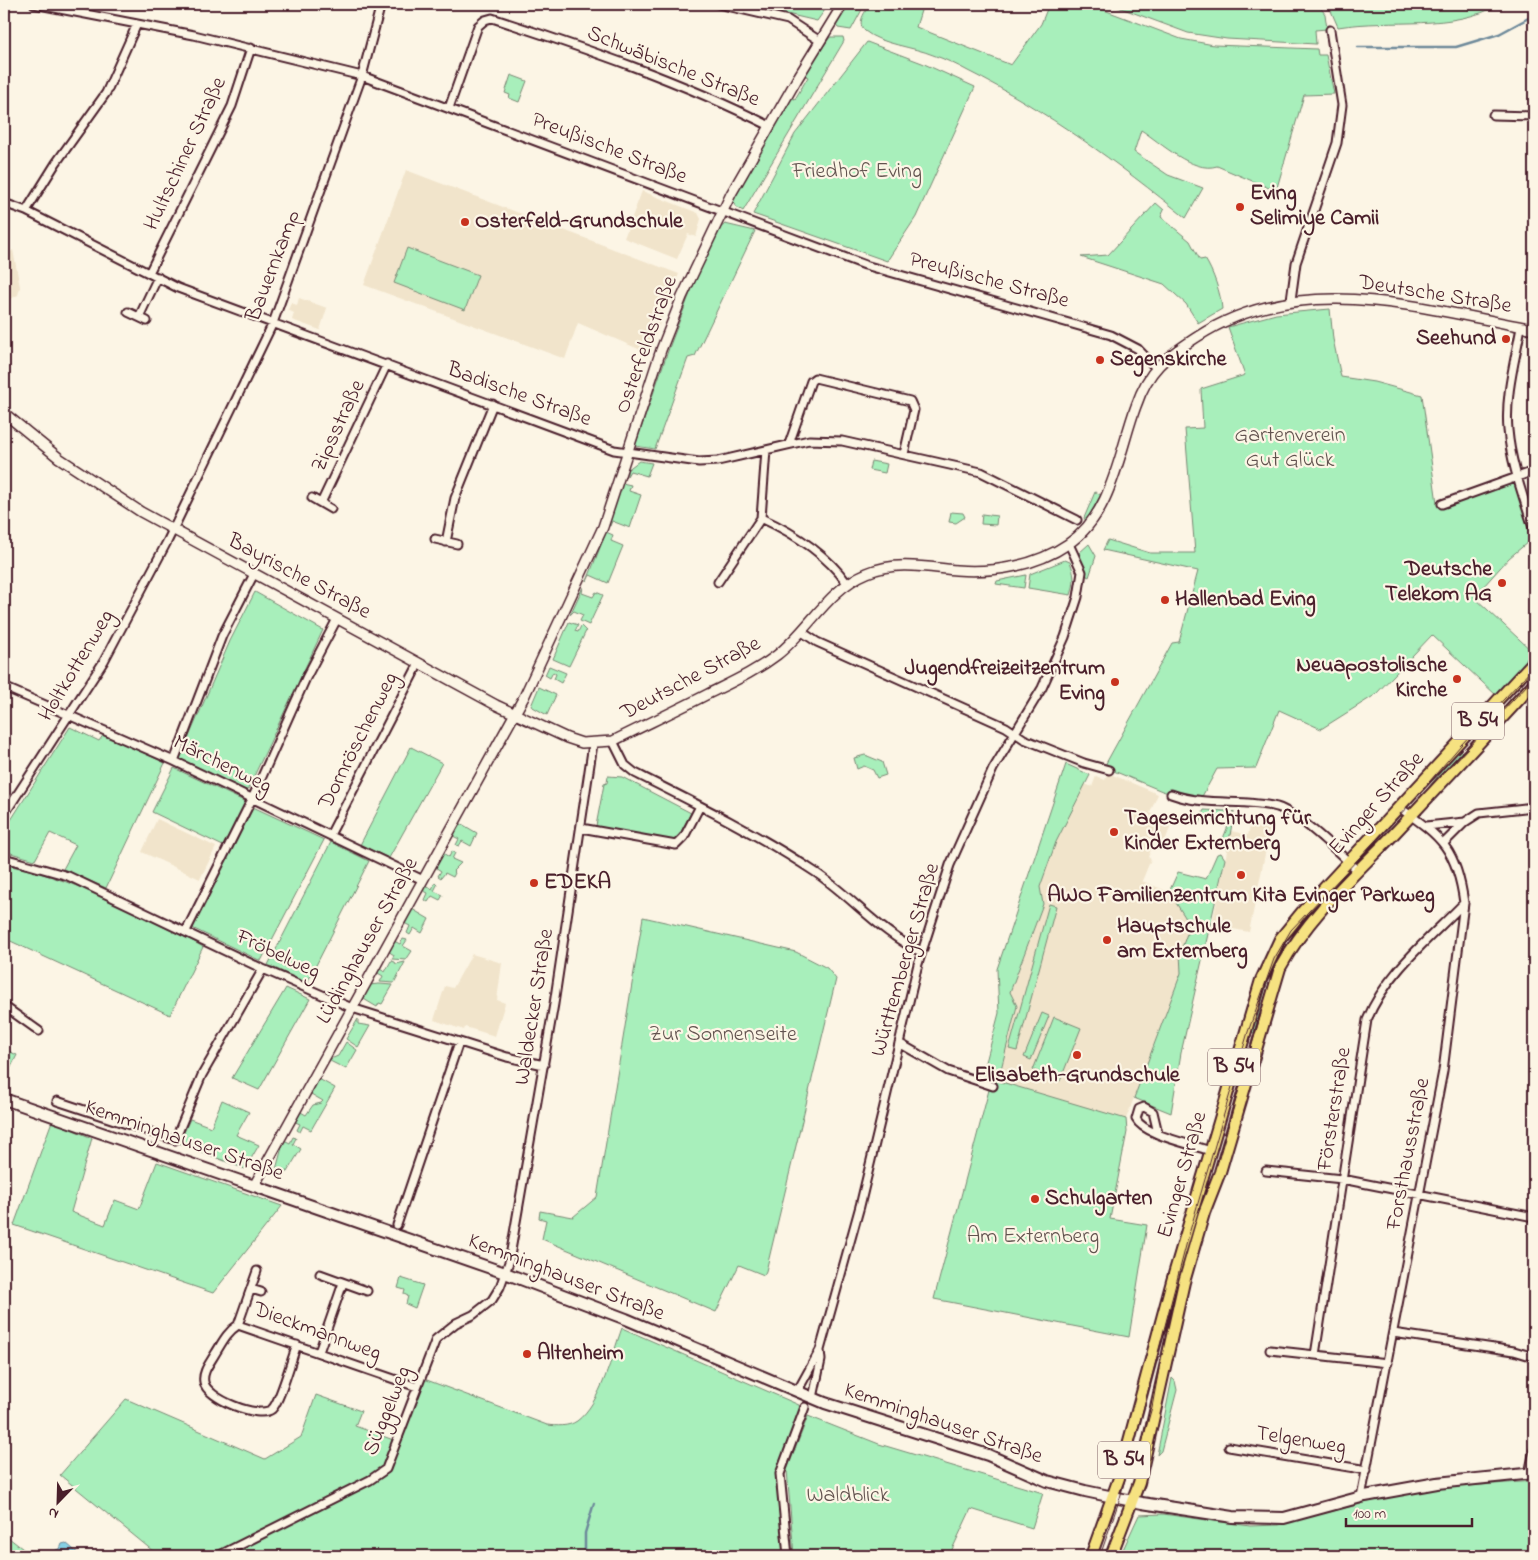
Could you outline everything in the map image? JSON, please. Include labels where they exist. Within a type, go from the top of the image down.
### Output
[{"type":"main road","name":"Evinger Straße","points":[[1091,1556],[1112,1497],[1244,1032],[1272,955],[1293,923],[1534,661]]},
{"type":"main road","name":"Evinger Straße","points":[[1111,1556],[1133,1501],[1154,1422],[1165,1359],[1184,1282],[1204,1213],[1220,1172],[1273,987],[1288,952],[1358,871],[1534,683]]},
{"type":"main road","name":"Kemminghauser Straße","points":[[4,1099],[505,1273],[633,1322],[798,1392],[867,1418],[988,1456],[1047,1481],[1112,1497],[1233,1517],[1276,1518],[1311,1511],[1361,1496],[1437,1482],[1532,1474]]},
{"type":"street","name":"Preußische Straße","points":[[34,4],[250,48],[362,76],[866,265],[1111,334],[1138,349],[1155,367]]},
{"type":"street","name":"Bauernkamp","points":[[172,529],[274,323],[362,76],[381,4]]},
{"type":"street","points":[[718,4],[788,20],[820,40]]},
{"type":"street","name":"Osterfeldstraße","points":[[514,714],[590,559],[628,454],[675,313],[722,211],[820,40],[843,4]]},
{"type":"street","name":"Schwäbische Straße","points":[[449,108],[478,26],[484,20],[492,18],[570,44],[693,90],[770,126]]},
{"type":"street","points":[[26,211],[56,162],[106,93],[137,24]]},
{"type":"street","points":[[1291,300],[1296,263],[1337,143],[1341,125],[1342,105],[1330,30]]},
{"type":"street","name":"Hultschiner Straße","points":[[149,273],[232,106],[250,48]]},
{"type":"street","points":[[1493,115],[1534,116]]},
{"type":"street","name":"Badische Straße","points":[[4,203],[26,211],[178,288],[387,364],[608,449],[628,454],[699,462],[718,461],[789,444],[825,439],[904,454],[981,472],[1077,520]]},
{"type":"street","points":[[138,317],[158,277]]},
{"type":"street","name":"Deutsche Straße","points":[[593,744],[613,741],[763,665],[802,632],[828,600],[847,583],[870,572],[895,566],[972,571],[1018,566],[1047,556],[1069,544],[1086,529],[1098,513],[1106,497],[1136,404],[1146,380],[1162,360],[1215,325],[1248,311],[1291,300],[1353,300],[1396,303],[1534,329]]},
{"type":"street","points":[[128,312],[147,321]]},
{"type":"street","points":[[1521,327],[1508,407],[1510,450],[1534,531]]},
{"type":"street","name":"Zipsstraße","points":[[321,503],[387,364]]},
{"type":"street","points":[[789,444],[812,381],[821,379],[910,402],[914,410],[904,454]]},
{"type":"street","points":[[446,542],[455,498],[493,404]]},
{"type":"street","name":"Bayrische Straße","points":[[4,413],[78,472],[116,497],[172,529],[514,714],[582,744],[593,744]]},
{"type":"street","points":[[718,582],[761,518],[766,450]]},
{"type":"street","points":[[1442,504],[1534,471]]},
{"type":"street","name":"Zipsstraße","points":[[312,498],[331,509]]},
{"type":"street","points":[[761,518],[822,556],[847,583]]},
{"type":"street","name":"Holtkottenweg","points":[[4,815],[104,661],[172,529]]},
{"type":"street","points":[[434,540],[457,544]]},
{"type":"street","name":"Württemberger Straße","points":[[798,1392],[820,1350],[844,1268],[921,952],[950,865],[977,801],[1014,733],[1042,688],[1065,637],[1078,597],[1082,572],[1069,544]]},
{"type":"street","points":[[174,761],[222,636],[254,574]]},
{"type":"street","points":[[186,931],[252,799],[306,678],[337,619]]},
{"type":"street","points":[[802,632],[817,642],[1024,739],[1084,763],[1109,770]]},
{"type":"street","name":"Dornröschenweg","points":[[330,836],[419,663]]},
{"type":"street","name":"Märchenweg","points":[[4,687],[174,761],[423,880]]},
{"type":"street","name":"Lüdinghauser Straße","points":[[254,1186],[514,714]]},
{"type":"street","points":[[613,741],[630,769],[700,806],[809,868],[900,942],[921,952]]},
{"type":"street","name":"Waldecker Straße","points":[[505,1273],[510,1257],[544,1065],[593,744]]},
{"type":"street","points":[[1170,794],[1199,802],[1277,807],[1298,819],[1358,871]]},
{"type":"street","points":[[581,828],[676,845],[684,837],[700,806]]},
{"type":"street","points":[[1444,843],[1465,822],[1479,813],[1534,807]]},
{"type":"street","name":"Forsthausstraße","points":[[1361,1496],[1443,1071],[1464,903],[1460,875],[1444,843],[1426,826],[1400,808]]},
{"type":"street","points":[[1426,826],[1465,822]]},
{"type":"street","name":"Fröbelweg","points":[[4,858],[68,876],[263,969],[352,1008],[517,1060],[544,1065]]},
{"type":"street","name":"Försterstraße","points":[[1315,1355],[1367,1020],[1374,1003],[1386,984],[1464,903]]},
{"type":"street","points":[[57,1100],[175,1140],[202,1075],[263,969]]},
{"type":"street","points":[[4,1006],[39,1031]]},
{"type":"street","points":[[397,1225],[459,1042]]},
{"type":"street","points":[[899,1043],[948,1072],[993,1086]]},
{"type":"street","points":[[1158,1133],[1210,1151]]},
{"type":"street","points":[[1266,1171],[1342,1179],[1419,1196],[1534,1217]]},
{"type":"street","name":"Dieckmannweg","points":[[257,1271],[238,1325],[416,1386]]},
{"type":"street","name":"Süggelweg","points":[[218,1556],[370,1480],[386,1469],[416,1386],[436,1339],[456,1323],[485,1307],[500,1287],[505,1273]]},
{"type":"street","points":[[320,1274],[367,1291]]},
{"type":"street","points":[[319,1352],[343,1283]]},
{"type":"street","name":"Dieckmannweg","points":[[251,1289],[261,1292]]},
{"type":"street","points":[[238,1325],[224,1338],[206,1370],[205,1388],[212,1396],[253,1413],[268,1412],[276,1405],[297,1345]]},
{"type":"street","points":[[1393,1333],[1514,1351],[1534,1357]]},
{"type":"street","name":"Württemberger Straße","points":[[813,1398],[821,1360],[820,1350]]},
{"type":"street","points":[[1270,1350],[1388,1363]]},
{"type":"street","points":[[788,1556],[780,1474],[805,1407]]},
{"type":"street","name":"Telgenweg","points":[[1229,1447],[1367,1470]]},
{"type":"street","points":[[1532,1474],[1534,1450]]},
{"type":"shaded area","name":"Osterfeld-Grundschule","points":[[406,170],[679,274],[648,353],[578,323],[565,359],[364,285]]},
{"type":"shaded area","points":[[642,191],[698,213],[701,219],[696,237],[688,234],[677,259],[624,238]]},
{"type":"shaded area","points":[[13,250],[20,287],[18,295],[5,302],[4,257]]},
{"type":"shaded area","points":[[299,298],[327,308],[320,330],[292,320],[294,313],[288,310],[291,303],[297,305]]},
{"type":"shaded area","points":[[1108,773],[1158,794],[1150,813],[1172,822],[1164,844],[1155,843],[1153,845],[1148,857],[1151,859],[1142,881],[1169,892],[1185,917],[1189,928],[1180,953],[1181,973],[1126,1119],[998,1081],[1017,1007],[1010,992],[1043,904],[1040,887],[1056,842],[1083,783],[1092,787],[1096,776],[1105,780]]},
{"type":"shaded area","points":[[157,819],[216,847],[200,879],[142,852]]},
{"type":"shaded area","name":"AWO Familienzentrum Kita Evinger Parkweg","points":[[1250,826],[1270,830],[1249,932],[1212,925],[1231,831],[1248,835]]},
{"type":"shaded area","points":[[472,954],[502,963],[497,1000],[505,1003],[495,1036],[465,1027],[464,1030],[434,1020],[445,986],[453,988]]},
{"type":"green space","points":[[744,4],[829,4],[817,21]]},
{"type":"green space","points":[[848,4],[865,4],[851,30],[838,28],[835,24]]},
{"type":"green space","points":[[870,4],[923,4],[916,27],[1011,65],[1041,24],[1049,4],[1088,4],[1181,39],[1214,45],[1317,49],[1318,55],[1326,55],[1334,94],[1304,95],[1276,191],[1217,166],[1208,167],[1187,161],[1141,130],[1134,152],[1168,175],[1203,188],[1186,218],[1081,138],[997,86],[946,60],[879,39],[865,31],[862,28],[861,21]]},
{"type":"green space","points":[[1110,4],[1318,4],[1325,14],[1327,29],[1315,30],[1316,44],[1227,39],[1188,33]]},
{"type":"green space","points":[[1328,4],[1501,4],[1482,13],[1442,21],[1338,27]]},
{"type":"green space","points":[[830,37],[843,37],[844,41],[743,211],[735,206],[733,201],[791,98],[795,99],[808,77],[804,75]]},
{"type":"green space","name":"Friedhof Eving","points":[[867,42],[922,63],[975,87],[916,217],[887,261],[753,214],[795,134]]},
{"type":"green space","points":[[511,75],[527,81],[519,102],[509,98],[510,95],[505,93]]},
{"type":"green space","points":[[1156,203],[1164,210],[1161,217],[1190,241],[1200,260],[1205,259],[1216,283],[1222,309],[1198,323],[1186,304],[1164,284],[1081,257],[1108,255]]},
{"type":"green space","points":[[725,224],[755,231],[695,356],[688,358],[655,449],[635,446],[694,283],[719,229]]},
{"type":"green space","points":[[407,248],[478,275],[465,310],[394,283]]},
{"type":"green space","name":"Gartenverein Gut Glück","points":[[1330,309],[1333,339],[1341,377],[1374,382],[1422,395],[1437,503],[1442,504],[1517,477],[1534,537],[1509,558],[1474,597],[1534,653],[1534,656],[1497,696],[1432,635],[1375,695],[1321,729],[1279,710],[1256,768],[1217,769],[1199,802],[1162,791],[1104,767],[1172,643],[1179,642],[1198,571],[1103,550],[1108,540],[1150,553],[1195,553],[1185,429],[1203,428],[1201,389],[1245,375],[1228,327],[1276,314]]},
{"type":"green space","points":[[639,461],[652,463],[647,476],[630,471],[627,476],[627,470]]},
{"type":"green space","points":[[871,461],[887,464],[885,473],[869,470]]},
{"type":"green space","points":[[622,483],[631,485],[629,491],[641,495],[630,528],[612,521],[610,526],[608,525]]},
{"type":"green space","points":[[1095,492],[1101,495],[1086,521],[1084,518]]},
{"type":"green space","points":[[951,512],[963,513],[965,517],[956,523],[949,522]]},
{"type":"green space","points":[[982,514],[997,516],[996,525],[981,524]]},
{"type":"green space","points":[[606,532],[613,535],[611,541],[623,546],[608,583],[590,575],[587,581]]},
{"type":"green space","points":[[1089,544],[1096,556],[1089,577],[1079,553]]},
{"type":"green space","points":[[1065,560],[1070,562],[1074,574],[1071,595],[1028,588],[1030,574]]},
{"type":"green space","points":[[1026,575],[1024,588],[996,584],[997,581]]},
{"type":"green space","points":[[583,587],[582,593],[593,597],[596,592],[603,595],[589,625],[580,621],[583,615],[574,611],[570,615]]},
{"type":"green space","points":[[255,592],[323,630],[247,791],[179,760],[230,641]]},
{"type":"green space","points":[[569,622],[578,625],[575,631],[578,632],[581,626],[586,631],[569,666],[553,659]]},
{"type":"green space","points":[[549,666],[566,673],[561,683],[554,679],[556,674],[553,672],[550,678],[545,675]]},
{"type":"green space","points":[[539,687],[556,695],[547,715],[531,706]]},
{"type":"green space","points":[[70,727],[99,741],[104,734],[165,763],[106,888],[63,869],[76,845],[50,833],[35,860],[4,851],[4,831]]},
{"type":"green space","points":[[411,747],[442,763],[389,858],[360,845]]},
{"type":"green space","points":[[1459,749],[1462,752],[1429,787]]},
{"type":"green space","points":[[865,755],[882,762],[886,775],[877,778],[873,770],[864,766],[857,769],[854,758]]},
{"type":"green space","name":"Am Externberg","points":[[1066,764],[1090,775],[1056,842],[1040,887],[1043,904],[1010,992],[1017,1006],[998,1081],[1126,1119],[1127,1132],[1110,1219],[1147,1225],[1129,1337],[934,1299],[990,1086],[982,1077],[999,1013],[997,969]]},
{"type":"green space","points":[[174,768],[246,802],[223,846],[152,812]]},
{"type":"green space","points":[[608,776],[622,777],[691,813],[676,841],[596,826],[604,784],[607,783]]},
{"type":"green space","points":[[253,807],[324,840],[261,961],[188,926]]},
{"type":"green space","points":[[1204,810],[1226,811],[1228,814],[1227,817],[1220,819],[1204,815],[1199,825],[1197,824]]},
{"type":"green space","points":[[1234,811],[1228,848],[1226,848],[1222,841]]},
{"type":"green space","points":[[460,823],[477,833],[471,846],[462,841],[459,846],[456,845],[459,839],[453,836]]},
{"type":"green space","points":[[331,842],[369,861],[307,983],[268,965]]},
{"type":"green space","points":[[452,851],[455,853],[452,859],[461,863],[453,871],[455,873],[453,877],[445,873],[441,878],[438,876],[441,871],[435,867],[443,853],[449,857]]},
{"type":"green space","points":[[1221,853],[1225,859],[1181,1053],[1171,1113],[1134,1098],[1181,973],[1180,953],[1189,928],[1185,917],[1169,892],[1178,872],[1206,879],[1217,854]]},
{"type":"green space","points":[[4,865],[52,877],[76,886],[203,947],[170,1015],[4,938]]},
{"type":"green space","points":[[435,883],[437,885],[434,891],[443,895],[440,900],[432,896],[428,902],[425,900],[428,893],[422,890],[425,885],[432,889]]},
{"type":"green space","points":[[1049,904],[1056,906],[1017,1051],[1009,1049]]},
{"type":"green space","points":[[412,909],[429,919],[422,933],[414,928],[410,935],[407,933],[410,926],[404,923]]},
{"type":"green space","name":"Zur Sonnenseite","points":[[643,917],[796,952],[827,968],[836,979],[766,1271],[764,1275],[739,1265],[716,1312],[542,1239],[546,1220],[539,1218],[540,1211],[573,1217],[597,1197]]},
{"type":"green space","points":[[403,939],[407,940],[403,946],[412,951],[406,960],[392,959],[394,955],[388,951],[394,941],[400,944]]},
{"type":"green space","points":[[391,961],[396,964],[405,962],[394,983],[380,982],[383,976],[376,972],[378,968],[385,972]]},
{"type":"green space","points":[[1267,983],[1254,1033],[1250,1032]]},
{"type":"green space","points":[[369,985],[393,985],[382,1004],[379,1003],[377,1007],[362,998]]},
{"type":"green space","points":[[286,988],[310,999],[259,1090],[232,1078]]},
{"type":"green space","points":[[1042,1013],[1049,1016],[1031,1060],[1024,1057]]},
{"type":"green space","points":[[1054,1017],[1081,1028],[1060,1081],[1033,1070]]},
{"type":"green space","points":[[358,1019],[358,1024],[370,1026],[358,1047],[346,1039]]},
{"type":"green space","points":[[346,1042],[357,1050],[346,1069],[328,1060],[338,1056]]},
{"type":"green space","points":[[4,1049],[17,1055],[10,1069],[4,1067]]},
{"type":"green space","points":[[317,1078],[335,1088],[311,1130],[303,1126],[300,1132],[297,1130],[300,1124],[293,1121],[299,1111],[306,1115],[313,1105],[323,1101],[311,1094],[308,1095]]},
{"type":"green space","points":[[222,1100],[249,1112],[236,1135],[259,1145],[245,1169],[179,1143],[190,1119],[211,1127]]},
{"type":"green space","points":[[52,1121],[92,1138],[71,1212],[105,1225],[115,1200],[139,1209],[157,1162],[282,1206],[213,1293],[14,1225]]},
{"type":"green space","points":[[293,1137],[296,1138],[293,1144],[301,1149],[287,1172],[275,1173],[284,1140],[290,1143]]},
{"type":"green space","points":[[401,1278],[423,1285],[415,1308],[406,1304],[408,1296],[404,1294],[405,1290],[398,1288]]},
{"type":"green space","points":[[622,1328],[799,1405],[800,1409],[776,1477],[784,1556],[159,1556],[60,1475],[126,1399],[265,1459],[301,1437],[316,1395],[361,1411],[355,1426],[399,1442],[424,1379],[547,1425],[559,1426],[570,1424],[577,1421],[593,1403],[605,1378]]},
{"type":"green space","points":[[1172,1378],[1175,1381],[1177,1390],[1161,1451],[1157,1455]]},
{"type":"green space","name":"Waldblick","points":[[808,1416],[879,1444],[1043,1493],[1032,1528],[971,1509],[949,1556],[794,1556],[787,1470]]},
{"type":"green space","points":[[1534,1481],[1534,1556],[1120,1556],[1139,1515],[1163,1514],[1250,1526],[1279,1525],[1414,1490]]},
{"type":"green space","points":[[9,1538],[32,1556],[4,1556],[4,1543]]},
{"type":"water","points":[[66,1543],[81,1556],[57,1556],[56,1550]]},
{"type":"waterway","points":[[1358,47],[1456,47],[1499,34],[1534,15]]},
{"type":"waterway","points":[[585,1556],[585,1533],[594,1503]]},
{"type":"tram line","points":[[1100,1556],[1120,1498],[1189,1234],[1248,1032],[1274,959],[1291,930],[1411,803],[1461,745],[1534,667]]},
{"type":"tram line","points":[[1453,764],[1528,684]]},
{"type":"tram line","points":[[1217,1165],[1261,1014]]},
{"type":"tram line","points":[[1136,1464],[1152,1407],[1159,1369]]},
{"type":"place","name":"Eving Selimiye Camii","points":[[1240,207]]},
{"type":"place","name":"Osterfeld-Grundschule","points":[[465,222]]},
{"type":"place","name":"Seehund","points":[[1506,339]]},
{"type":"place","name":"Segenskirche","points":[[1100,360]]},
{"type":"place","name":"Deutsche Telekom AG","points":[[1502,583]]},
{"type":"place","name":"Hallenbad Eving","points":[[1165,600]]},
{"type":"place","name":"Neuapostolische Kirche","points":[[1457,679]]},
{"type":"place","name":"Jugendfreizeitzentrum Eving","points":[[1115,682]]},
{"type":"place","name":"Tageseinrichtung für Kinder Externberg","points":[[1114,832]]},
{"type":"place","name":"AWO Familienzentrum Kita Evinger Parkweg","points":[[1241,875]]},
{"type":"place","name":"EDEKA","points":[[534,883]]},
{"type":"place","name":"Hauptschule am Externberg","points":[[1107,940]]},
{"type":"place","name":"Elisabeth-Grundschule","points":[[1077,1055]]},
{"type":"place","name":"Schulgarten","points":[[1035,1199]]},
{"type":"place","name":"Altenheim","points":[[527,1354]]}]
